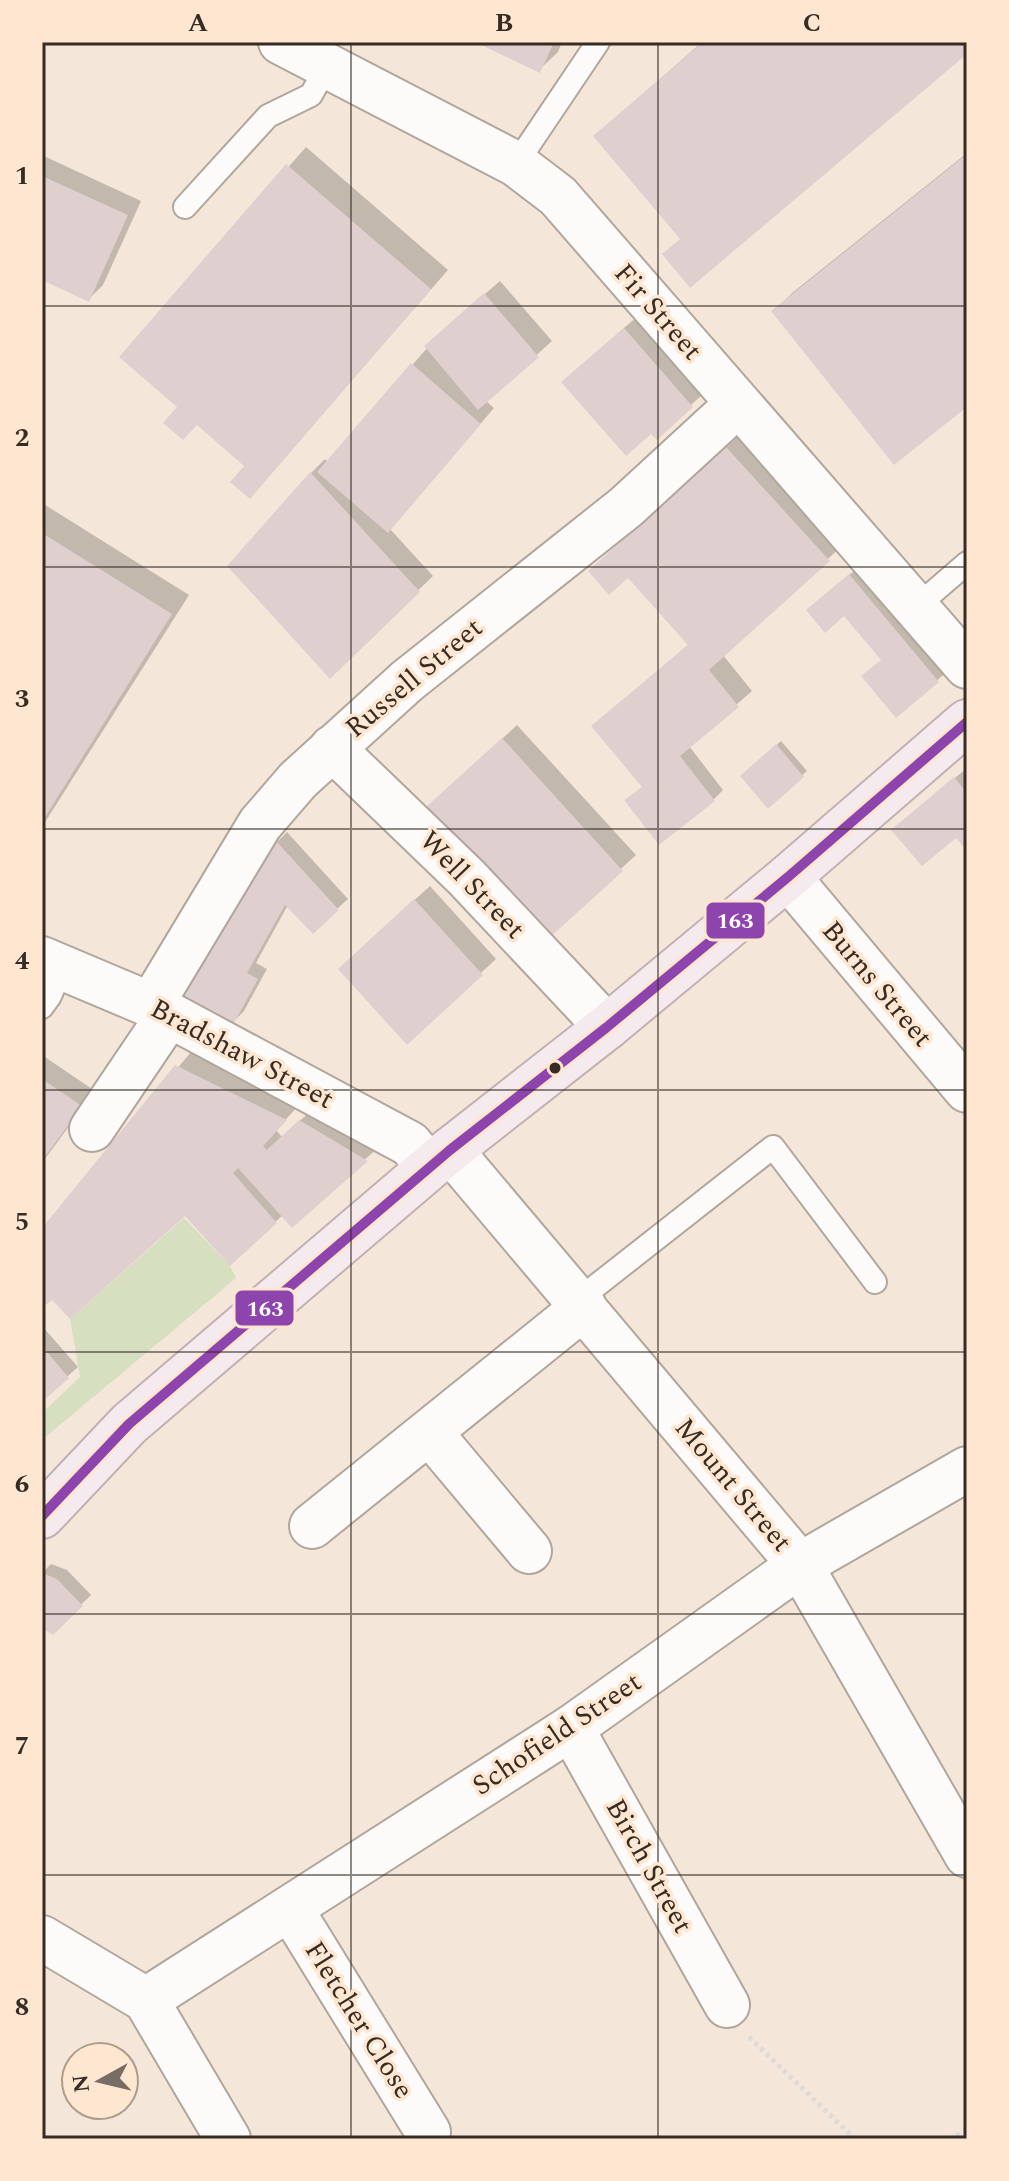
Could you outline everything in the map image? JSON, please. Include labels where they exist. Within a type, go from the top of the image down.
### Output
[{"type":"main road","points":[[42,1516],[129,1424],[440,1159],[607,1027],[788,877],[967,722]]},
{"type":"street","name":"Fir Street","points":[[281,42],[516,164],[558,196],[967,666]]},
{"type":"street","name":"Russell Street","points":[[92,1129],[260,824],[298,780],[407,681],[626,507],[738,404]]},
{"type":"street","name":"Well Street","points":[[332,748],[466,877],[607,1027]]},
{"type":"street","name":"Burns Street","points":[[788,877],[967,1090]]},
{"type":"street","name":"Bradshaw Street","points":[[52,964],[160,1010],[440,1159]]},
{"type":"street","name":"Mount Street","points":[[440,1159],[581,1304],[800,1565],[967,1855]]},
{"type":"street","points":[[312,1526],[430,1433],[581,1304]]},
{"type":"street","points":[[430,1433],[529,1551]]},
{"type":"street","name":"Schofield Street","points":[[146,2000],[571,1728],[800,1565],[967,1469]]},
{"type":"street","name":"Birch Street","points":[[571,1728],[727,2005]]},
{"type":"street","name":"Fletcher Close","points":[[290,1908],[428,2132]]},
{"type":"street","points":[[42,1938],[146,2000],[228,2139]]},
{"type":"lane","points":[[516,164],[598,42]]},
{"type":"lane","points":[[185,207],[268,116],[311,95],[327,66]]},
{"type":"lane","points":[[916,607],[967,563]]},
{"type":"lane","points":[[42,1007],[50,996],[52,964]]},
{"type":"lane","points":[[581,1304],[773,1147],[875,1282]]},
{"type":"path","points":[[727,2005],[753,2041],[855,2139]]},
{"type":"path","points":[[949,2139],[967,2130]]},
{"type":"green space","points":[[184,1218],[230,1266],[236,1278],[43,1439],[42,1413],[80,1377],[70,1319]]},
{"type":"building","points":[[475,42],[554,42],[540,73]]},
{"type":"building","points":[[703,42],[967,42],[967,54],[690,288],[662,254],[680,239],[593,136]]},
{"type":"building","points":[[967,154],[967,407],[894,465],[771,311]]},
{"type":"building","points":[[286,164],[431,289],[250,499],[230,482],[244,466],[197,425],[183,440],[163,423],[177,407],[119,357]]},
{"type":"building","points":[[42,176],[128,215],[89,302],[42,280]]},
{"type":"building","points":[[484,293],[539,357],[478,410],[424,346]]},
{"type":"building","points":[[624,328],[693,407],[657,440],[651,434],[626,456],[561,382]]},
{"type":"building","points":[[411,363],[481,424],[388,533],[317,472]]},
{"type":"building","points":[[726,447],[830,561],[709,670],[739,707],[680,756],[715,801],[659,845],[624,800],[642,787],[591,726],[688,645],[628,578],[609,595],[588,571]]},
{"type":"building","points":[[310,472],[420,592],[330,679],[227,566]]},
{"type":"building","points":[[42,533],[172,614],[42,822]]},
{"type":"building","points":[[849,574],[939,682],[896,718],[861,676],[881,660],[844,616],[825,633],[806,610]]},
{"type":"building","points":[[502,738],[623,871],[547,940],[426,807]]},
{"type":"building","points":[[776,744],[804,777],[768,809],[740,776]]},
{"type":"building","points":[[954,777],[967,793],[967,851],[956,838],[922,866],[891,830]]},
{"type":"building","points":[[276,841],[339,910],[313,934],[285,905],[247,973],[258,979],[234,1023],[182,998]]},
{"type":"building","points":[[414,899],[483,975],[407,1045],[338,969]]},
{"type":"building","points":[[175,1065],[287,1120],[263,1146],[267,1150],[299,1120],[368,1161],[292,1228],[238,1168],[233,1173],[277,1223],[230,1266],[185,1216],[70,1319],[52,1300],[42,1308],[42,1228]]},
{"type":"building","points":[[42,1079],[82,1106],[42,1161]]},
{"type":"building","points":[[42,1346],[69,1378],[42,1402]]},
{"type":"building","points":[[42,1573],[57,1579],[83,1606],[53,1635],[42,1628]]},
{"type":"transit line","name":"163","points":[[42,1516],[129,1424],[450,1150],[607,1027],[788,877],[967,722]]}]
